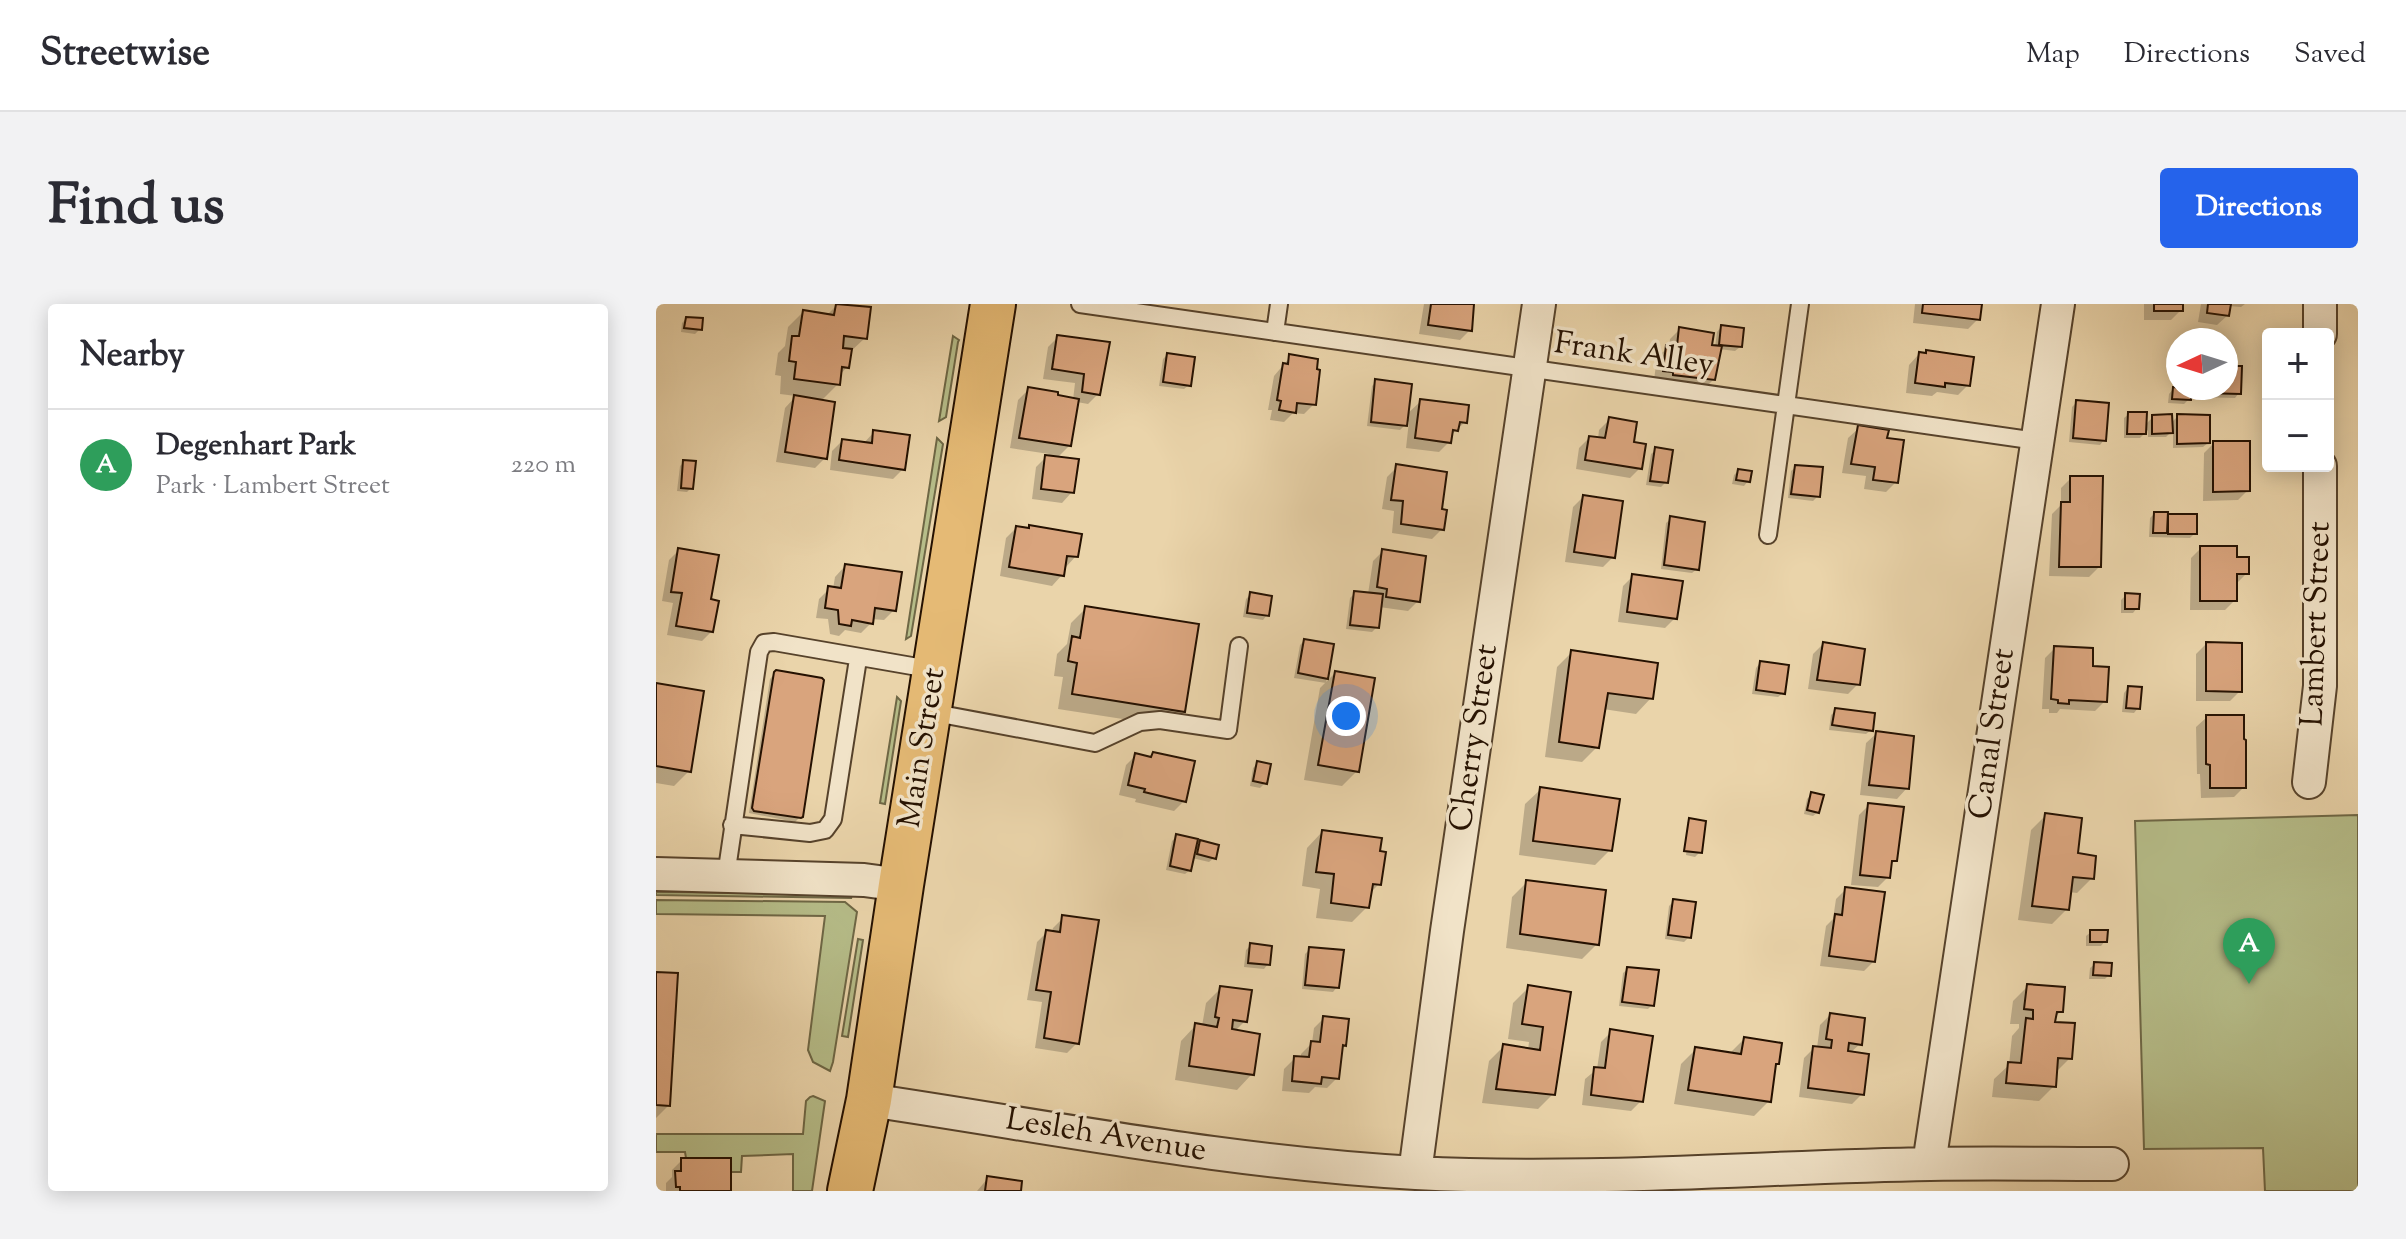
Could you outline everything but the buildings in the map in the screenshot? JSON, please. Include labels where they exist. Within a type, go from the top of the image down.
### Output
[{"type":"main road","name":"Main Street","points":[[850,1191],[869,1100],[993,304]]},
{"type":"street","name":"Cherry Street","points":[[1415,1173],[1447,931],[1539,304]]},
{"type":"street","name":"Canal Street","points":[[1929,1164],[2058,304]]},
{"type":"street","points":[[2320,304],[2320,328]]},
{"type":"street","name":"Lambert Street","points":[[2309,782],[2320,686],[2320,472]]},
{"type":"street","points":[[656,874],[864,880],[901,885]]},
{"type":"street","name":"Lesleh Avenue","points":[[869,1100],[1288,1163],[1415,1173],[1548,1177],[1929,1164],[2112,1164]]},
{"type":"lane","name":"Frank Alley","points":[[1080,304],[2037,441]]},
{"type":"lane","points":[[1275,332],[1279,304]]},
{"type":"lane","points":[[1768,535],[1800,304]]},
{"type":"lane","points":[[726,876],[759,652],[764,643],[774,642],[858,659],[932,691],[1095,743],[1140,722],[1160,720],[1228,730],[1239,646]]},
{"type":"lane","points":[[732,825],[810,833],[825,830],[833,819],[858,659]]},
{"type":"green space","points":[[953,336],[959,340],[946,417],[939,421]]},
{"type":"green space","points":[[937,438],[943,444],[911,636],[906,639]]},
{"type":"green space","points":[[897,697],[901,701],[885,804],[880,803]]},
{"type":"green space","points":[[2358,815],[2358,1191],[2265,1191],[2263,1148],[2144,1149],[2135,821]]},
{"type":"green space","points":[[656,892],[844,894],[852,898],[656,895]]},
{"type":"green space","points":[[656,900],[845,902],[857,912],[830,1071],[813,1062],[808,1050],[825,916],[656,914]]},
{"type":"green space","points":[[858,939],[863,940],[848,1037],[842,1036]]},
{"type":"green space","points":[[813,1096],[825,1101],[812,1191],[793,1191],[793,1154],[742,1156],[741,1172],[731,1172],[730,1158],[686,1158],[685,1152],[656,1152],[656,1134],[803,1134],[806,1101]]},
{"type":"place","name":"Degenhart Park","points":[[2249,984]]}]
